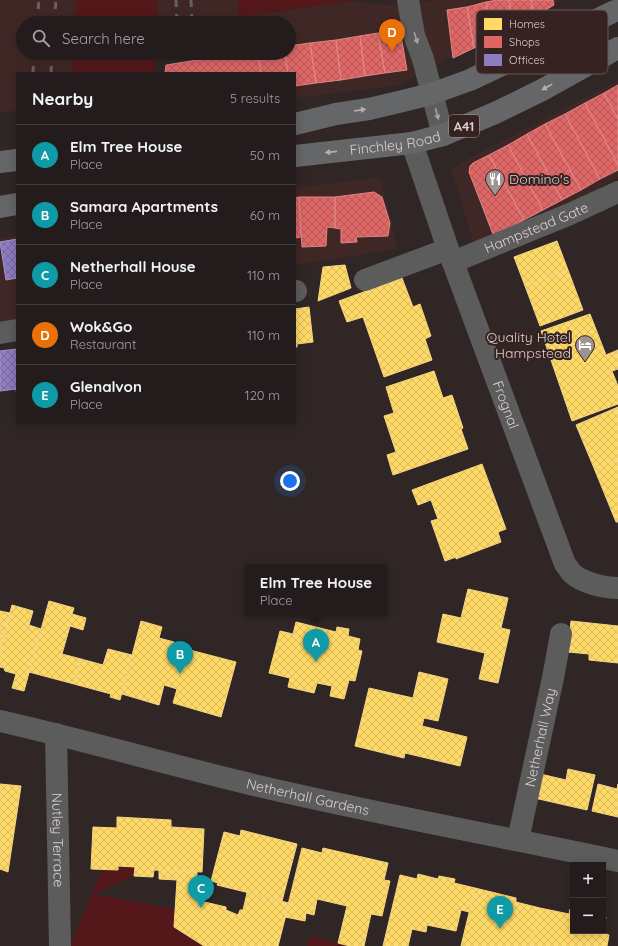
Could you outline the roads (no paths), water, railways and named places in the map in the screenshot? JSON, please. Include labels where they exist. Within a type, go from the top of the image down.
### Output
[{"type":"highway","points":[[608,14],[618,11]]},
{"type":"highway","name":"Finchley Road","points":[[608,53],[618,48]]},
{"type":"highway","points":[[296,124],[336,114],[369,109],[431,94],[483,74]]},
{"type":"highway","name":"Finchley Road","points":[[296,156],[412,143],[443,135],[530,96],[570,74]]},
{"type":"highway","points":[[0,162],[16,160]]},
{"type":"highway","points":[[0,207],[16,204]]},
{"type":"street","points":[[408,0],[414,35],[443,135]]},
{"type":"street","name":"Frognal","points":[[412,143],[451,255],[565,564],[572,574],[579,578],[609,588],[618,588]]},
{"type":"street","name":"Hampstead Gate","points":[[365,280],[451,255],[570,214],[618,192]]},
{"type":"street","points":[[0,333],[16,330]]},
{"type":"street","name":"Netherhall Way","points":[[518,840],[561,634]]},
{"type":"street","name":"Netherhall Gardens","points":[[0,721],[257,786],[384,814],[618,860]]},
{"type":"street","name":"Nutley Terrace","points":[[56,734],[60,946]]},
{"type":"railway","points":[[38,16],[39,0]]},
{"type":"railway","points":[[55,16],[56,0]]},
{"type":"railway","points":[[176,0],[177,16]]},
{"type":"railway","points":[[191,0],[192,16]]},
{"type":"railway","points":[[33,72],[34,60]]},
{"type":"railway","points":[[51,72],[52,60]]},
{"type":"place","name":"Wok&Go","points":[[392,52]]},
{"type":"place","name":"Domino's","points":[[495,196]]},
{"type":"place","name":"Quality Hotel Hampstead","points":[[585,362]]},
{"type":"place","name":"Elm Tree House","points":[[316,662]]},
{"type":"place","name":"Samara Apartments","points":[[180,674]]},
{"type":"place","name":"Netherhall House","points":[[201,908]]},
{"type":"place","name":"Glenalvon","points":[[500,929]]}]
